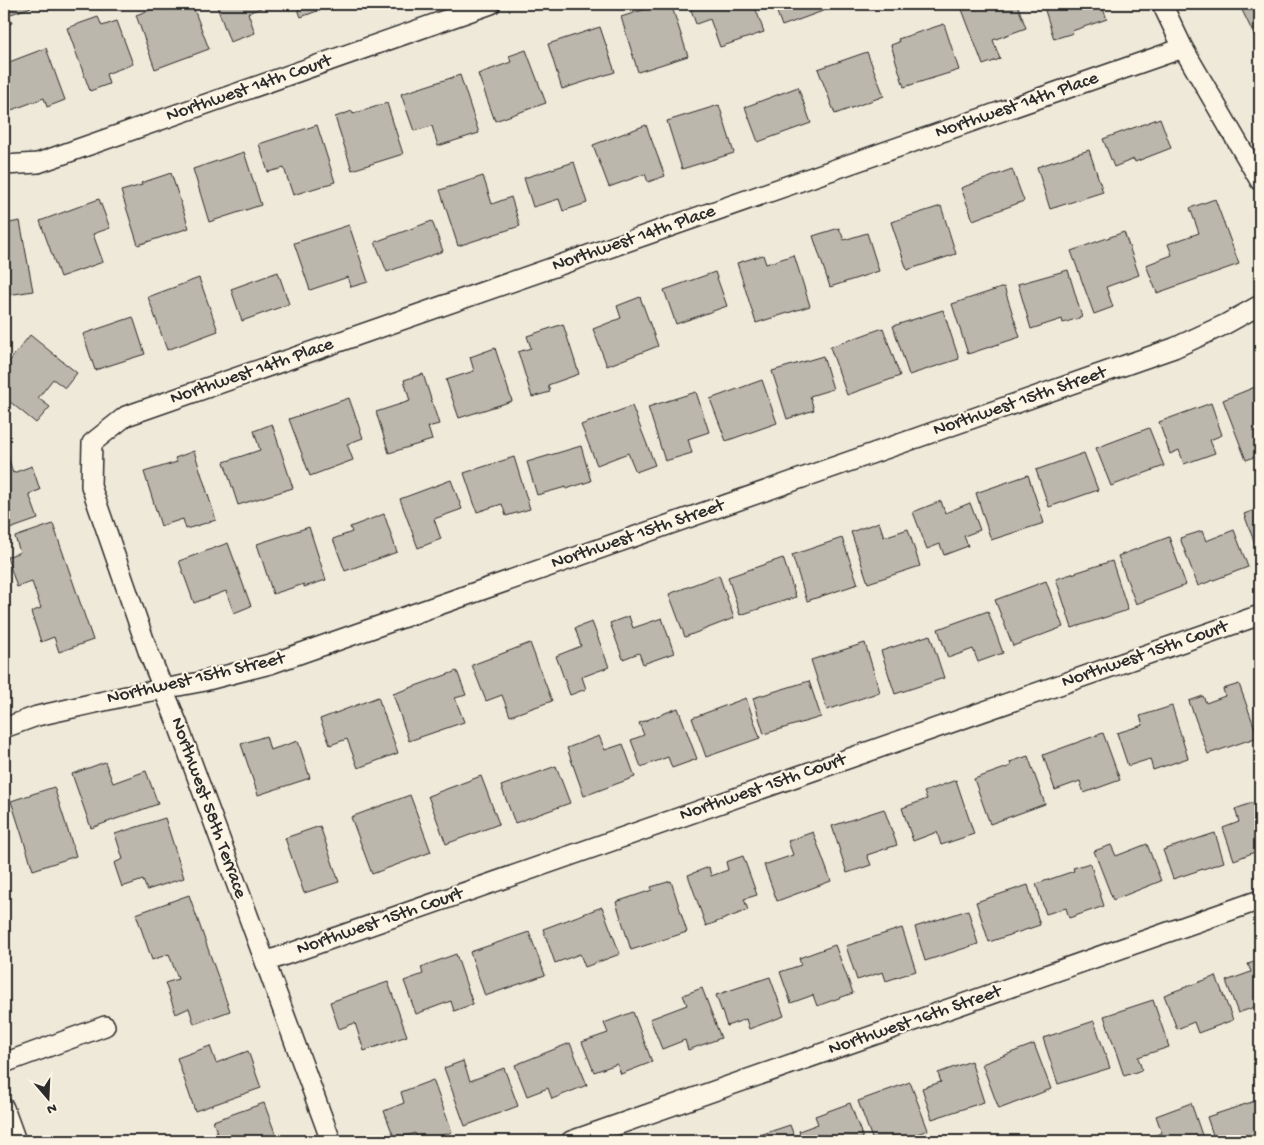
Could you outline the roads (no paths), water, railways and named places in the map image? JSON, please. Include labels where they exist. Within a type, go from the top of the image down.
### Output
[{"type":"street","name":"Northwest 14th Court","points":[[4,166],[38,163],[491,4]]},
{"type":"street","points":[[1162,4],[1183,48],[1260,181]]},
{"type":"street","name":"Northwest 14th Place","points":[[92,442],[126,416],[1183,48]]},
{"type":"street","name":"Northwest 15th Street","points":[[4,728],[37,716],[200,682],[270,664],[1174,348],[1224,325],[1260,305]]},
{"type":"street","name":"Northwest 58th Terrace","points":[[92,442],[91,486],[148,651],[331,1141]]},
{"type":"street","name":"Northwest 15th Court","points":[[265,962],[1260,615]]},
{"type":"street","name":"Northwest 16th Street","points":[[571,1141],[1260,900]]},
{"type":"street","points":[[4,1063],[105,1026]]},
{"type":"street","points":[[4,1108],[16,1141]]}]
